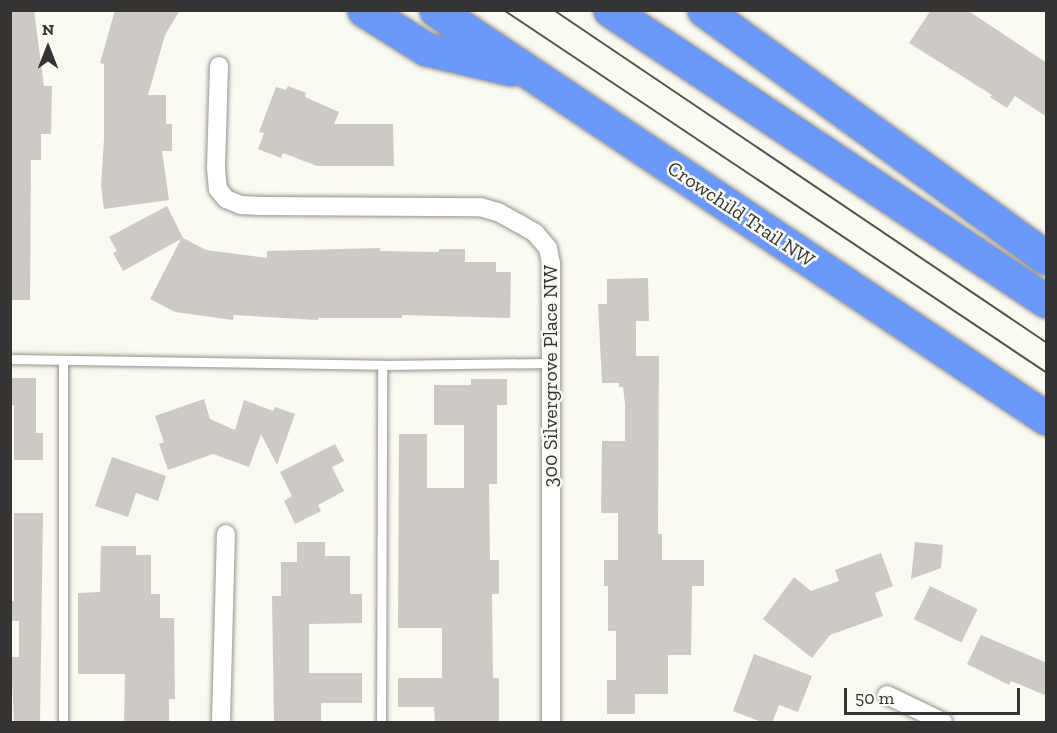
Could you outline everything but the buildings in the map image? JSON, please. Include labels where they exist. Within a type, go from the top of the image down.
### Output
[{"type":"highway","points":[[364,10],[426,49],[531,74]]},
{"type":"highway","name":"Crowchild Trail NW","points":[[436,10],[1047,418]]},
{"type":"highway","points":[[610,10],[1047,301]]},
{"type":"highway","points":[[704,10],[1047,258]]},
{"type":"street","name":"300 Silvergrove Place NW","points":[[219,66],[216,168],[219,189],[226,199],[241,205],[261,206],[480,207],[498,212],[535,233],[548,248],[551,263],[551,723]]},
{"type":"street","points":[[221,723],[226,534]]},
{"type":"street","points":[[887,695],[943,723]]},
{"type":"lane","points":[[10,359],[382,365],[550,363]]},
{"type":"lane","points":[[63,360],[63,723]]},
{"type":"lane","points":[[381,723],[382,365]]},
{"type":"tram line","points":[[504,10],[1046,372]]},
{"type":"tram line","points":[[554,10],[1046,342]]}]
